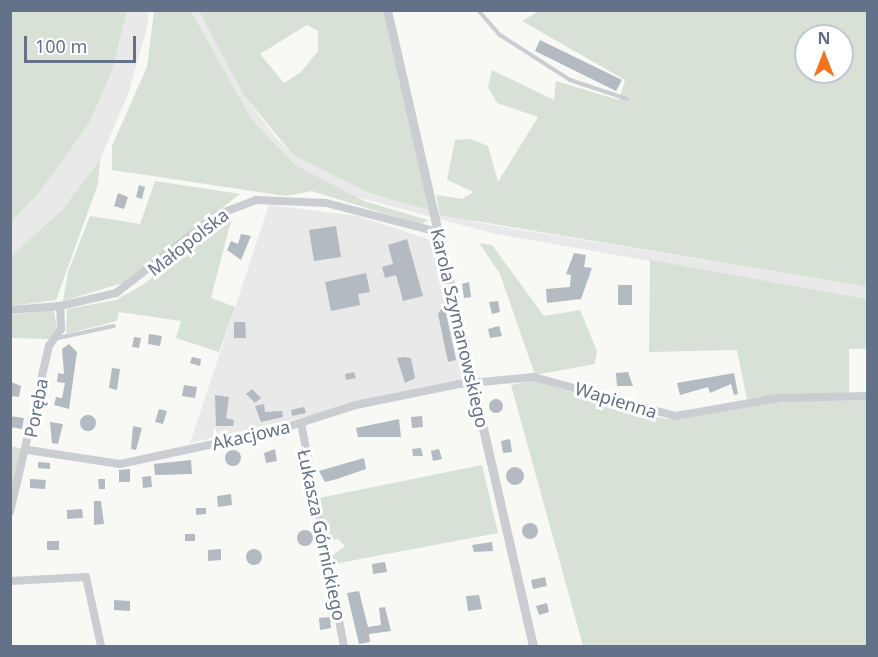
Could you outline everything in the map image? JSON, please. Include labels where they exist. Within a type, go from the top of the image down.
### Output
[{"type":"street","name":"Karola Szymanowskiego","points":[[387,10],[533,646]]},
{"type":"street","name":"Małopolska","points":[[10,310],[60,306],[93,300],[139,280],[217,215],[256,200],[326,204],[438,232]]},
{"type":"street","name":"Poręba","points":[[10,512],[28,450],[49,346],[58,338],[60,306]]},
{"type":"street","name":"Wapienna","points":[[472,384],[534,377],[676,416],[778,398],[867,396]]},
{"type":"street","name":"Akacjowa","points":[[28,450],[120,464],[301,423],[356,405],[472,384]]},
{"type":"street","name":"Łukasza Górnickiego","points":[[301,423],[344,646]]},
{"type":"street","points":[[10,581],[86,577],[101,646]]},
{"type":"lane","points":[[478,10],[500,35],[570,80],[627,99]]},
{"type":"lane","points":[[58,338],[114,326]]},
{"type":"shaded area","points":[[11,10],[127,11],[113,68],[90,122],[39,193],[11,222]]},
{"type":"shaded area","points":[[127,11],[149,11],[146,32],[128,94],[100,160],[62,210],[11,256],[11,222],[39,193],[90,122],[113,68]]},
{"type":"shaded area","points":[[154,11],[191,11],[252,120],[295,165],[364,201],[428,220],[421,225],[312,191],[286,196],[112,170],[112,146],[147,67]]},
{"type":"shaded area","points":[[191,11],[199,11],[243,94],[276,138],[293,155],[367,192],[480,223],[867,287],[867,299],[496,234],[349,195],[295,165],[252,120]]},
{"type":"shaded area","points":[[199,11],[383,11],[429,210],[367,192],[293,155],[243,94]],"holes":[[[307,25],[318,31],[318,51],[301,72],[284,83],[260,54]]]},
{"type":"shaded area","points":[[539,11],[867,11],[867,287],[440,215],[436,195],[462,199],[474,192],[447,180],[455,140],[471,139],[488,146],[498,182],[538,117],[497,103],[488,87],[492,70],[554,100],[556,81],[619,100],[625,80],[522,21]]},
{"type":"shaded area","points":[[100,160],[98,184],[56,300],[11,306],[11,256],[62,210]]},
{"type":"shaded area","points":[[155,181],[240,194],[129,281],[63,301],[68,272],[90,216],[140,224]]},
{"type":"shaded area","points":[[269,205],[358,216],[431,240],[463,381],[190,443]]},
{"type":"shaded area","points":[[232,217],[211,298],[235,307],[219,352],[176,338],[181,321],[119,312],[117,321],[66,334],[67,309],[116,300],[141,286]]},
{"type":"shaded area","points":[[479,243],[492,245],[544,316],[580,310],[597,351],[595,364],[535,375],[500,274]]},
{"type":"shaded area","points":[[650,260],[867,299],[867,349],[849,349],[849,393],[747,400],[737,350],[649,352]]},
{"type":"shaded area","points":[[54,309],[57,332],[50,339],[11,338],[10,315]]},
{"type":"shaded area","points":[[535,380],[641,415],[677,420],[781,401],[867,400],[867,646],[583,646],[511,385]]},
{"type":"shaded area","points":[[11,446],[26,450],[11,492]]},
{"type":"shaded area","points":[[482,465],[498,533],[334,564],[332,556],[345,546],[338,539],[329,540],[319,498]]},
{"type":"building","points":[[540,40],[622,80],[616,91],[535,51]]},
{"type":"building","points":[[139,185],[145,187],[142,199],[136,197]]},
{"type":"building","points":[[118,193],[128,197],[124,209],[114,206]]},
{"type":"building","points":[[336,226],[341,257],[314,261],[309,230]]},
{"type":"building","points":[[241,234],[251,236],[241,260],[227,250],[231,241],[238,244]]},
{"type":"building","points":[[407,239],[423,296],[403,301],[396,275],[385,278],[382,267],[393,264],[388,245]]},
{"type":"building","points":[[574,253],[586,255],[584,267],[592,268],[581,299],[547,303],[546,289],[570,287],[571,275],[566,274]]},
{"type":"building","points":[[366,273],[370,292],[358,294],[360,305],[331,311],[325,282]]},
{"type":"building","points":[[469,282],[471,297],[464,298],[462,284]]},
{"type":"building","points":[[618,285],[632,285],[632,305],[618,305]]},
{"type":"building","points":[[498,301],[500,312],[492,314],[489,302]]},
{"type":"building","points":[[444,304],[456,360],[448,362],[438,314]]},
{"type":"building","points":[[234,322],[245,322],[246,338],[234,338]]},
{"type":"building","points":[[499,326],[502,336],[490,338],[488,329]]},
{"type":"building","points":[[149,334],[162,336],[160,346],[148,344]]},
{"type":"building","points":[[134,337],[141,338],[139,348],[132,347]]},
{"type":"building","points":[[69,344],[77,352],[69,409],[54,405],[56,397],[62,398],[65,383],[57,382],[58,373],[64,374],[62,349]]},
{"type":"building","points":[[192,357],[201,359],[200,366],[190,363]]},
{"type":"building","points":[[397,358],[411,358],[415,378],[405,383]]},
{"type":"building","points":[[112,368],[120,369],[117,390],[109,388]]},
{"type":"building","points":[[354,372],[356,378],[346,380],[345,374]]},
{"type":"building","points":[[628,372],[633,386],[617,386],[616,373]]},
{"type":"building","points":[[734,373],[738,394],[734,395],[731,384],[710,393],[708,387],[680,395],[677,383]]},
{"type":"building","points":[[11,382],[21,386],[19,397],[10,396]]},
{"type":"building","points":[[184,385],[197,387],[195,398],[182,396]]},
{"type":"building","points":[[252,389],[261,398],[255,403],[246,394]]},
{"type":"building","points":[[215,395],[229,397],[226,418],[234,420],[233,426],[216,426]]},
{"type":"building","points":[[496,399],[501,401],[503,406],[501,411],[496,413],[491,411],[489,406],[491,401]]},
{"type":"building","points":[[264,404],[265,412],[282,411],[283,417],[261,422],[255,406]]},
{"type":"building","points":[[304,407],[306,413],[292,416],[291,410]]},
{"type":"building","points":[[159,409],[167,411],[163,424],[155,422]]},
{"type":"building","points":[[88,415],[96,423],[88,431],[80,423]]},
{"type":"building","points":[[10,416],[24,418],[22,429],[10,427]]},
{"type":"building","points":[[422,416],[423,427],[412,428],[411,417]]},
{"type":"building","points":[[399,419],[401,437],[358,437],[356,428]]},
{"type":"building","points":[[50,422],[63,424],[58,444],[52,443]]},
{"type":"building","points":[[133,426],[142,428],[136,450],[131,449]]},
{"type":"building","points":[[510,439],[512,452],[503,453],[501,441]]},
{"type":"building","points":[[421,448],[423,456],[413,456],[412,449]]},
{"type":"building","points":[[275,449],[277,461],[266,463],[264,453]]},
{"type":"building","points":[[439,449],[442,459],[433,461],[431,451]]},
{"type":"building","points":[[233,450],[239,452],[241,458],[239,464],[233,466],[227,464],[225,458],[227,452]]},
{"type":"building","points":[[364,458],[366,469],[337,479],[325,482],[319,471]]},
{"type":"building","points":[[191,460],[192,474],[155,475],[154,464]]},
{"type":"building","points":[[38,462],[50,463],[50,469],[38,468]]},
{"type":"building","points":[[515,467],[521,470],[524,476],[521,482],[515,485],[509,482],[506,476],[509,470]]},
{"type":"building","points":[[130,469],[130,482],[119,482],[119,470]]},
{"type":"building","points":[[151,476],[152,487],[143,488],[142,477]]},
{"type":"building","points":[[30,479],[46,480],[45,489],[30,488]]},
{"type":"building","points":[[98,479],[105,479],[105,489],[99,489]]},
{"type":"building","points":[[231,494],[232,505],[218,507],[217,496]]},
{"type":"building","points":[[94,501],[101,501],[104,524],[94,525]]},
{"type":"building","points":[[196,508],[206,508],[206,514],[196,515]]},
{"type":"building","points":[[82,509],[83,518],[67,519],[67,510]]},
{"type":"building","points":[[530,523],[536,525],[538,531],[536,537],[530,539],[524,537],[522,531],[524,525]]},
{"type":"building","points":[[305,530],[311,532],[313,538],[311,544],[305,546],[299,544],[297,538],[299,532]]},
{"type":"building","points":[[185,534],[195,534],[195,541],[185,541]]},
{"type":"building","points":[[47,541],[59,541],[59,550],[47,550]]},
{"type":"building","points":[[492,542],[493,551],[474,552],[472,545]]},
{"type":"building","points":[[221,549],[221,560],[208,561],[208,550]]},
{"type":"building","points":[[254,549],[260,551],[262,557],[260,563],[254,565],[248,563],[246,557],[248,551]]},
{"type":"building","points":[[385,562],[387,572],[373,574],[372,564]]},
{"type":"building","points":[[545,577],[547,586],[533,589],[531,580]]},
{"type":"building","points":[[359,591],[368,627],[381,625],[379,608],[385,607],[391,631],[369,634],[370,642],[359,644],[347,593]]},
{"type":"building","points":[[479,595],[482,609],[468,611],[466,596]]},
{"type":"building","points":[[114,600],[130,601],[130,611],[114,610]]},
{"type":"building","points":[[547,603],[549,612],[539,615],[536,606]]},
{"type":"building","points":[[330,617],[331,628],[320,630],[319,618]]}]
